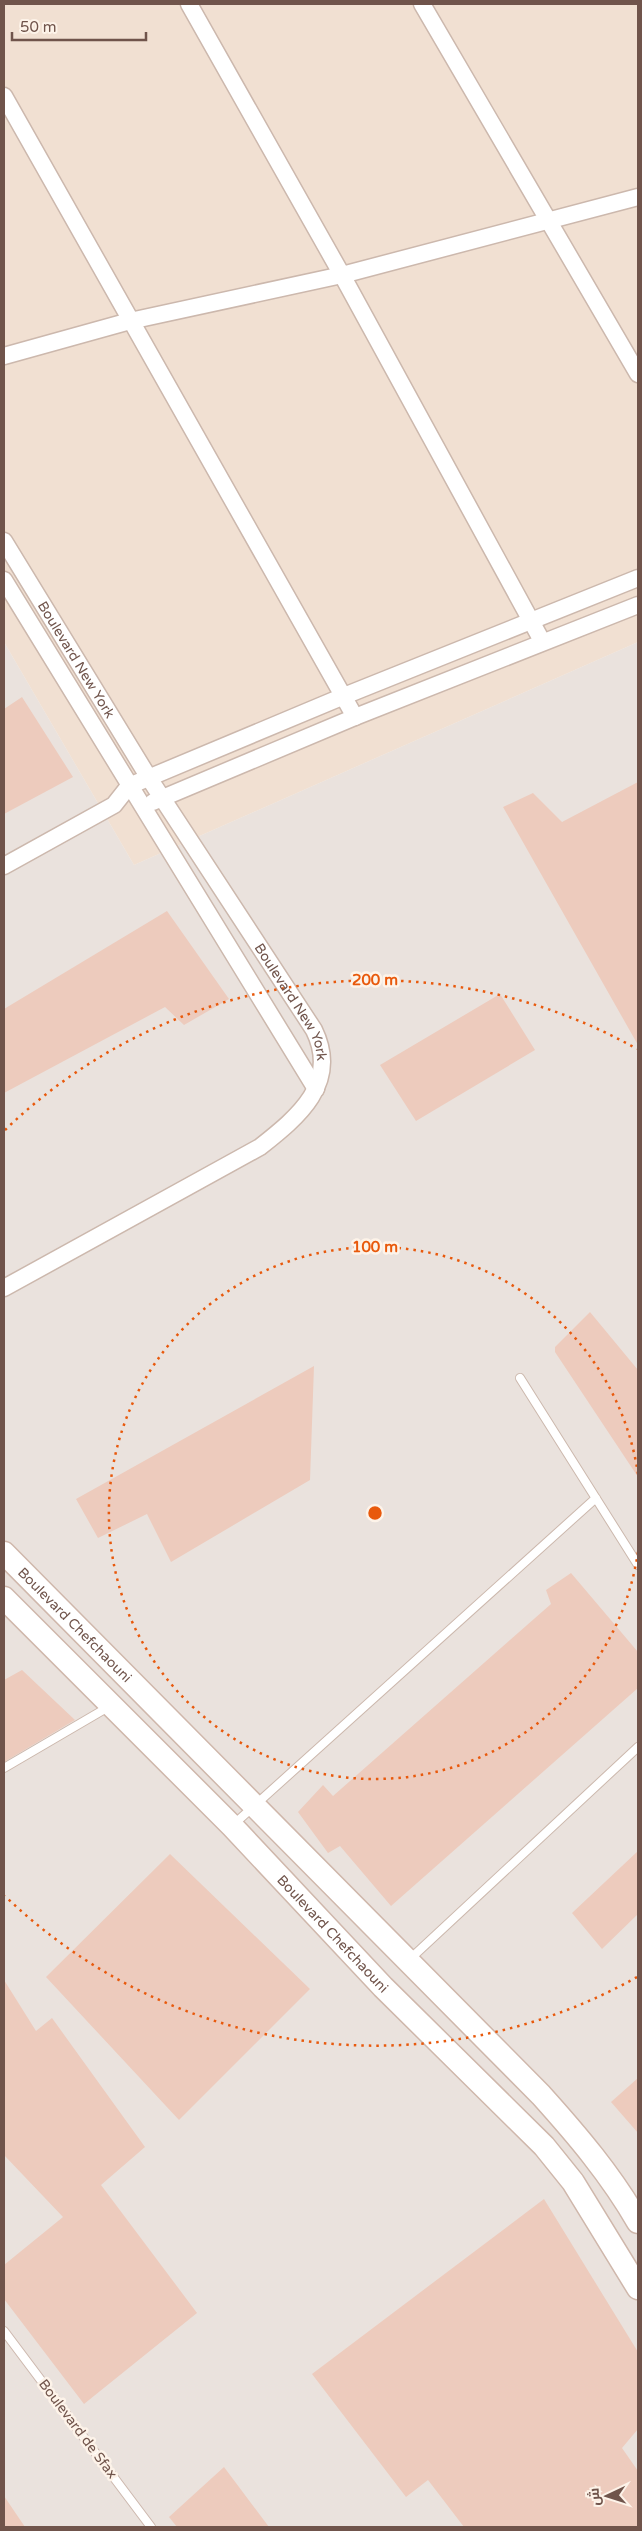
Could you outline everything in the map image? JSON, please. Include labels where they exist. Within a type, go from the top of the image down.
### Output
[{"type":"street","points":[[189,4],[342,275],[542,641]]},
{"type":"street","points":[[422,4],[638,374]]},
{"type":"street","points":[[4,96],[355,717]]},
{"type":"street","points":[[4,356],[130,321],[342,275],[638,197]]},
{"type":"street","name":"Boulevard New York","points":[[4,541],[149,778],[314,1030],[320,1042],[322,1054],[322,1073],[316,1089]]},
{"type":"street","points":[[4,866],[114,805],[130,786],[344,696],[638,578]]},
{"type":"street","name":"Boulevard New York","points":[[4,580],[316,1089]]},
{"type":"street","points":[[114,805],[142,807],[355,717],[542,641],[638,605]]},
{"type":"street","points":[[4,1288],[260,1147],[295,1118],[316,1089]]},
{"type":"street","name":"Boulevard Chefchaouni","points":[[4,1553],[541,2095],[583,2141],[622,2194],[638,2222]]},
{"type":"street","name":"Boulevard Chefchaouni","points":[[4,1598],[232,1826],[383,1987],[544,2146],[573,2182],[638,2288]]},
{"type":"lane","points":[[520,1378],[638,1565]]},
{"type":"lane","points":[[232,1826],[254,1804],[596,1498]]},
{"type":"lane","points":[[4,1768],[112,1705]]},
{"type":"lane","points":[[408,1962],[638,1747]]},
{"type":"lane","name":"Boulevard de Sfax","points":[[4,2331],[151,2527]]},
{"type":"shaded area","points":[[4,4],[638,4],[638,642],[134,865],[4,642]]},
{"type":"shaded area","points":[[4,642],[134,865],[638,642],[638,2527],[4,2527]]},
{"type":"building","points":[[22,697],[73,777],[4,814],[4,709]]},
{"type":"building","points":[[638,782],[638,1045],[503,807],[533,793],[562,822]]},
{"type":"building","points":[[167,911],[229,999],[184,1025],[165,1007],[4,1093],[4,1009]]},
{"type":"building","points":[[500,994],[535,1050],[416,1121],[380,1065]]},
{"type":"building","points":[[590,1312],[638,1370],[638,1477],[555,1352],[555,1347]]},
{"type":"building","points":[[314,1366],[310,1480],[171,1562],[147,1514],[98,1538],[76,1499]]},
{"type":"building","points":[[571,1573],[638,1652],[638,1688],[391,1906],[340,1846],[328,1853],[298,1812],[323,1785],[333,1796],[551,1604],[546,1590]]},
{"type":"building","points":[[22,1670],[75,1720],[4,1762],[4,1680]]},
{"type":"building","points":[[638,1851],[638,1914],[602,1949],[572,1913]]},
{"type":"building","points":[[170,1854],[310,1989],[179,2120],[46,1977]]},
{"type":"building","points":[[4,1980],[36,2031],[52,2018],[145,2147],[101,2185],[197,2313],[84,2404],[4,2299],[4,2265],[63,2217],[4,2155]]},
{"type":"building","points":[[638,2078],[638,2133],[611,2102]]},
{"type":"building","points":[[544,2199],[638,2352],[638,2429],[622,2448],[638,2471],[638,2527],[464,2527],[428,2480],[406,2497],[312,2374]]},
{"type":"building","points":[[224,2467],[269,2527],[177,2527],[169,2517]]},
{"type":"building","points":[[4,2496],[25,2527],[4,2527]]}]
